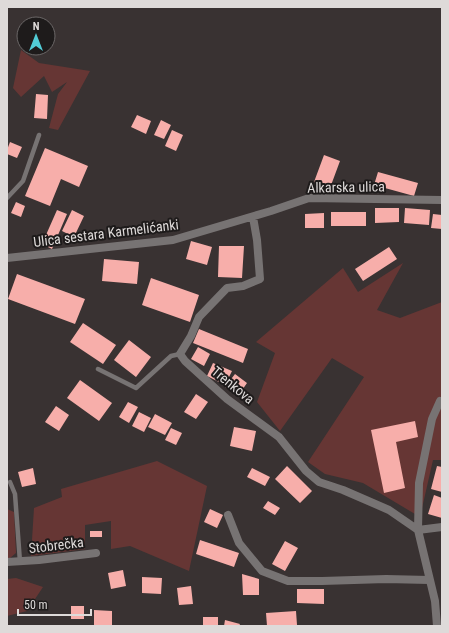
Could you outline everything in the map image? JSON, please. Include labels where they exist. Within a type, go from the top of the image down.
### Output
[{"type":"street","name":"Alkarska ulica","points":[[253,217],[309,198],[442,200]]},
{"type":"street","name":"Ulica sestara Karmelićanki","points":[[7,258],[172,240],[253,217]]},
{"type":"street","points":[[180,354],[191,336],[199,317],[227,288],[243,286],[260,279],[257,240],[253,217]]},
{"type":"street","name":"Trenkova","points":[[180,354],[185,361],[227,399],[279,437],[306,471],[319,482],[343,490],[389,510],[418,530]]},
{"type":"street","points":[[437,626],[438,602],[429,580],[418,530],[419,483],[432,419],[440,401]]},
{"type":"street","points":[[228,515],[240,543],[262,571],[288,581],[322,582],[386,579],[429,580]]},
{"type":"street","points":[[418,530],[442,527]]},
{"type":"street","name":"Stobrečka","points":[[7,562],[20,562],[96,553]]},
{"type":"lane","points":[[7,198],[22,181],[39,135]]},
{"type":"lane","points":[[98,368],[136,388],[171,356],[180,354]]},
{"type":"lane","name":"Stobrečka","points":[[10,482],[14,494],[20,562]]},
{"type":"shaded area","points":[[20,56],[29,56],[39,63],[90,71],[58,130],[49,128],[58,94],[67,82],[52,92],[44,76],[21,97],[13,88]]},
{"type":"shaded area","points":[[403,263],[377,310],[400,318],[442,302],[442,460],[433,460],[420,517],[363,483],[325,474],[308,462],[364,377],[332,358],[280,431],[257,402],[275,353],[256,342],[343,268],[358,292]]},
{"type":"shaded area","points":[[157,461],[207,486],[189,571],[130,546],[111,549],[111,521],[85,525],[85,549],[31,556],[34,508],[62,497],[61,489]]},
{"type":"shaded area","points":[[7,509],[14,512],[16,553],[10,558],[7,558]]},
{"type":"shaded area","points":[[16,578],[43,587],[27,611],[7,616],[7,579]]},
{"type":"building","points":[[36,94],[48,95],[47,119],[34,118]]},
{"type":"building","points":[[137,115],[151,121],[146,134],[131,127]]},
{"type":"building","points":[[161,120],[171,125],[164,139],[154,135]]},
{"type":"building","points":[[172,130],[183,135],[176,151],[165,146]]},
{"type":"building","points":[[10,142],[22,147],[17,158],[7,154]]},
{"type":"building","points":[[45,148],[88,166],[79,187],[61,179],[50,206],[25,196]]},
{"type":"building","points":[[324,155],[340,161],[330,188],[314,182]]},
{"type":"building","points":[[378,172],[418,183],[414,196],[374,185]]},
{"type":"building","points":[[16,202],[25,206],[21,217],[11,213]]},
{"type":"building","points":[[375,208],[399,208],[399,222],[375,223]]},
{"type":"building","points":[[405,208],[430,210],[429,225],[404,223]]},
{"type":"building","points":[[57,210],[67,214],[52,249],[42,244]]},
{"type":"building","points":[[72,210],[84,216],[74,237],[62,231]]},
{"type":"building","points":[[331,212],[366,212],[366,226],[331,226]]},
{"type":"building","points":[[324,213],[324,228],[305,228],[305,214]]},
{"type":"building","points":[[433,214],[442,215],[442,229],[431,228]]},
{"type":"building","points":[[191,241],[212,247],[207,265],[186,259]]},
{"type":"building","points":[[219,246],[244,246],[242,278],[218,277]]},
{"type":"building","points":[[389,247],[397,259],[363,281],[355,269]]},
{"type":"building","points":[[104,259],[139,262],[137,284],[102,281]]},
{"type":"building","points":[[17,274],[85,299],[75,324],[8,299]]},
{"type":"building","points":[[151,278],[199,295],[190,322],[142,305]]},
{"type":"building","points":[[83,323],[116,345],[103,364],[70,342]]},
{"type":"building","points":[[199,329],[248,349],[243,363],[193,343]]},
{"type":"building","points":[[129,340],[151,357],[136,377],[114,360]]},
{"type":"building","points":[[198,347],[210,354],[204,366],[191,359]]},
{"type":"building","points":[[213,363],[232,371],[225,385],[207,376]]},
{"type":"building","points":[[235,374],[247,383],[238,396],[225,387]]},
{"type":"building","points":[[80,380],[112,403],[99,421],[67,398]]},
{"type":"building","points":[[196,394],[208,402],[196,419],[184,412]]},
{"type":"building","points":[[128,402],[138,407],[129,423],[119,417]]},
{"type":"building","points":[[56,406],[69,415],[59,431],[45,422]]},
{"type":"building","points":[[139,412],[151,418],[144,432],[132,426]]},
{"type":"building","points":[[155,414],[172,423],[165,435],[148,427]]},
{"type":"building","points":[[415,421],[418,437],[396,442],[405,488],[384,493],[371,430]]},
{"type":"building","points":[[234,427],[256,431],[252,451],[230,446]]},
{"type":"building","points":[[171,428],[182,433],[176,445],[165,440]]},
{"type":"building","points":[[287,466],[312,491],[300,503],[275,479]]},
{"type":"building","points":[[437,466],[442,467],[442,492],[431,489]]},
{"type":"building","points":[[33,468],[36,484],[22,487],[18,472]]},
{"type":"building","points":[[252,468],[270,477],[265,486],[247,477]]},
{"type":"building","points":[[434,495],[442,498],[442,518],[428,514]]},
{"type":"building","points":[[268,501],[280,508],[275,515],[263,508]]},
{"type":"building","points":[[210,509],[223,515],[217,528],[204,522]]},
{"type":"building","points":[[90,531],[102,531],[102,537],[90,537]]},
{"type":"building","points":[[200,540],[239,553],[234,567],[196,554]]},
{"type":"building","points":[[285,541],[298,548],[285,571],[272,564]]},
{"type":"building","points":[[123,570],[126,586],[111,589],[108,573]]},
{"type":"building","points":[[242,574],[259,579],[259,595],[243,595]]},
{"type":"building","points":[[142,577],[162,578],[161,594],[142,593]]},
{"type":"building","points":[[191,586],[193,604],[179,605],[177,588]]},
{"type":"building","points":[[297,589],[324,589],[324,604],[297,603]]},
{"type":"building","points":[[71,606],[84,606],[84,619],[71,619]]},
{"type":"building","points":[[94,610],[112,611],[112,626],[94,626]]},
{"type":"building","points":[[296,611],[297,625],[267,626],[266,613]]},
{"type":"building","points":[[203,617],[218,617],[218,626],[203,626]]},
{"type":"building","points":[[225,620],[240,624],[239,626],[224,626]]}]
